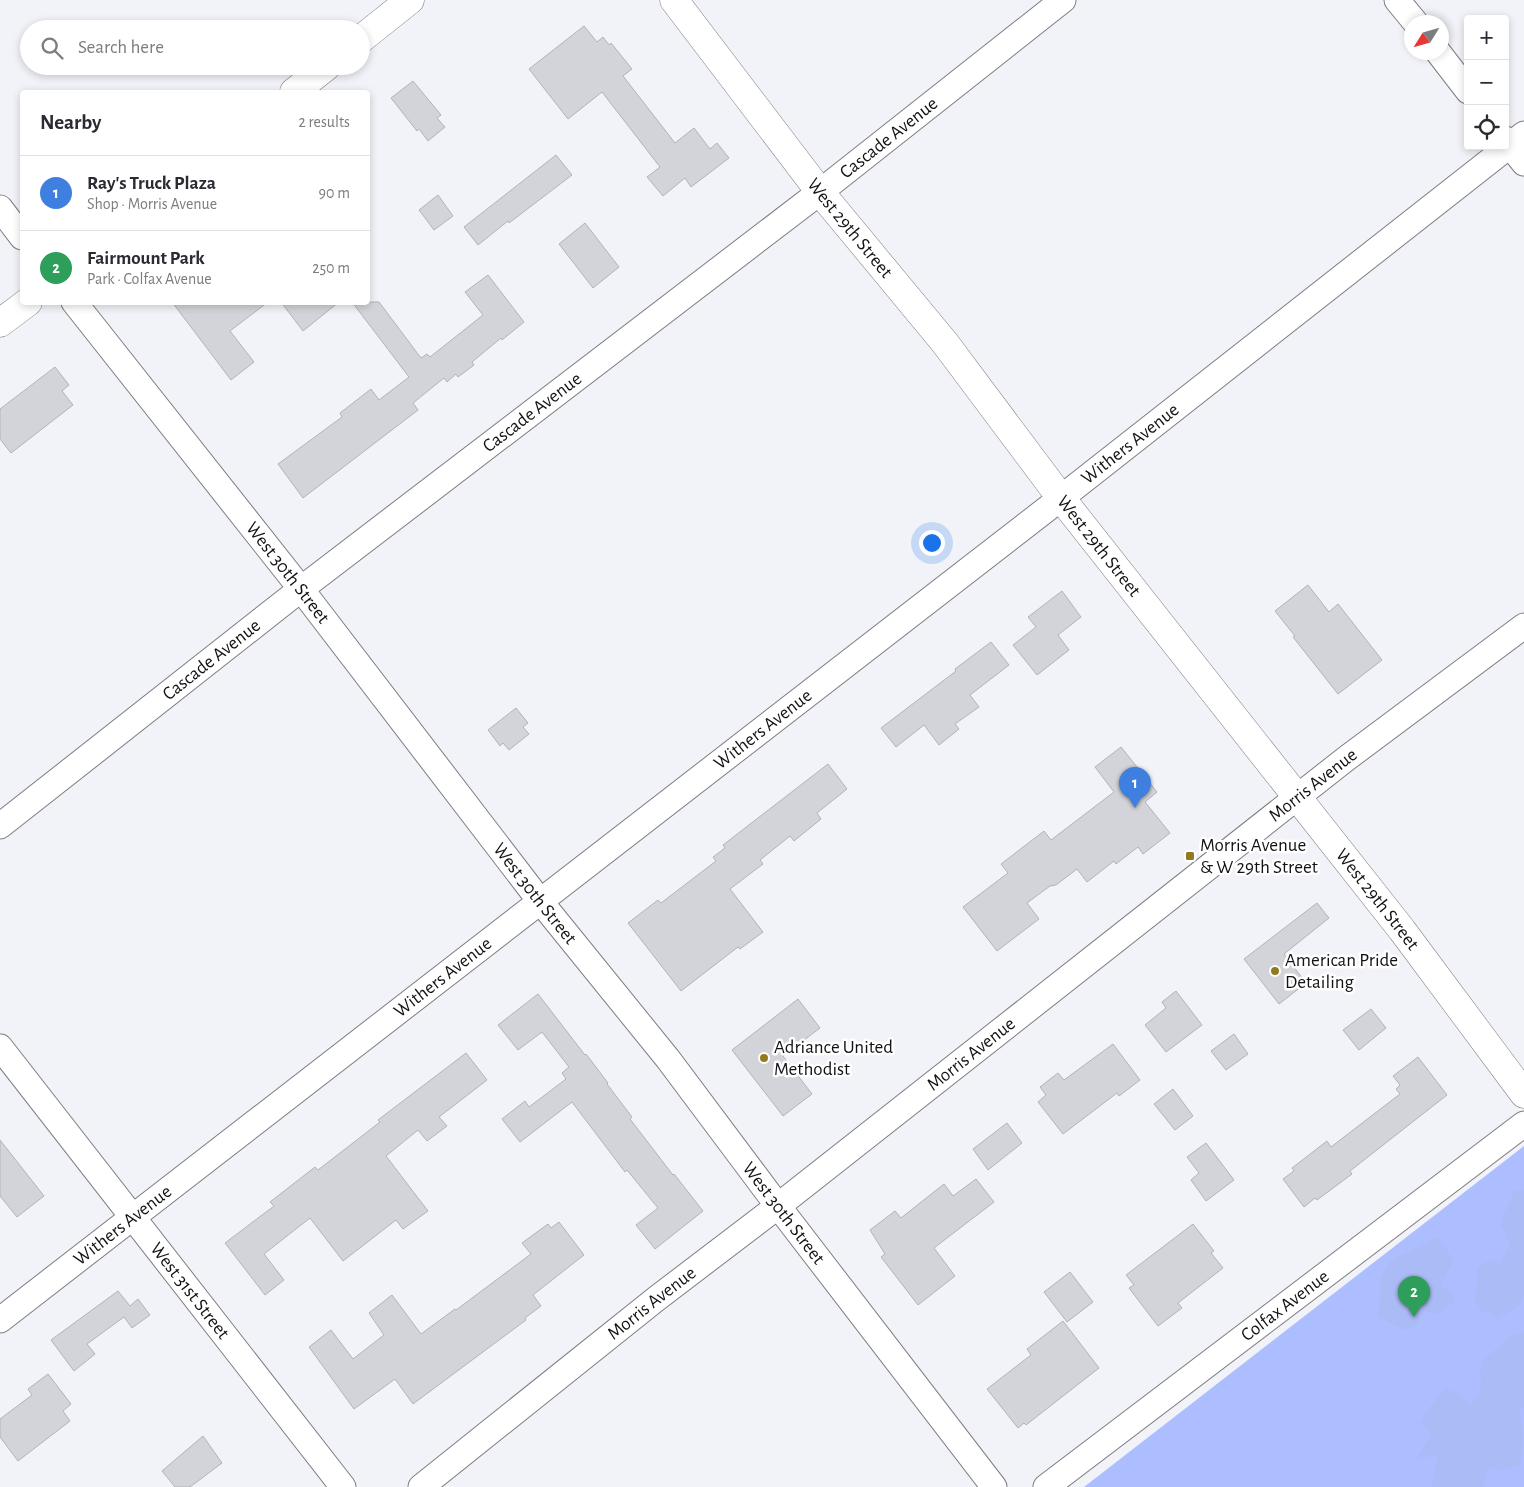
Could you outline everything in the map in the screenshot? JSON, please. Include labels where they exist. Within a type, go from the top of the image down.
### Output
[{"type":"street","points":[[370,32],[410,0]]},
{"type":"street","name":"West 29th Street","points":[[674,0],[820,192],[945,342],[1061,498],[1428,963],[1524,1094]]},
{"type":"street","name":"Cascade Avenue","points":[[0,826],[301,589],[820,192],[1063,0]]},
{"type":"street","points":[[1397,0],[1409,15]]},
{"type":"street","points":[[1444,60],[1464,86]]},
{"type":"street","points":[[297,90],[316,75]]},
{"type":"street","name":"Withers Avenue","points":[[0,1320],[1516,145]]},
{"type":"street","points":[[0,208],[20,234]]},
{"type":"street","points":[[0,323],[24,305]]},
{"type":"street","name":"West 30th Street","points":[[76,305],[301,589],[540,901],[668,1058],[778,1206],[994,1487]]},
{"type":"street","name":"Morris Avenue","points":[[422,1487],[648,1305],[778,1206],[1347,758],[1524,626]]},
{"type":"street","name":"West 31st Street","points":[[0,1047],[343,1487]]},
{"type":"street","name":"Colfax Avenue","points":[[1046,1487],[1524,1124]]},
{"type":"shaded area","points":[[1524,1146],[1524,1487],[1084,1487]]},
{"type":"shaded area","points":[[1524,1190],[1524,1295],[1521,1304],[1498,1319],[1489,1311],[1484,1313],[1474,1300],[1477,1285],[1477,1267],[1491,1260],[1501,1264],[1510,1244],[1500,1223],[1514,1191]]},
{"type":"shaded area","points":[[1438,1236],[1453,1260],[1441,1285],[1452,1293],[1456,1300],[1439,1314],[1424,1312],[1414,1328],[1405,1330],[1378,1317],[1380,1279],[1391,1260]]},
{"type":"shaded area","points":[[1524,1332],[1524,1406],[1519,1412],[1523,1438],[1520,1465],[1501,1471],[1489,1467],[1483,1487],[1432,1487],[1438,1454],[1416,1460],[1431,1434],[1420,1422],[1445,1389],[1460,1394],[1470,1404],[1481,1388],[1480,1373],[1485,1359],[1506,1338]]},
{"type":"building","points":[[584,26],[597,42],[603,37],[609,45],[611,43],[632,69],[623,76],[675,143],[694,128],[710,149],[717,143],[729,158],[691,187],[685,178],[663,196],[647,177],[660,167],[602,92],[568,119],[529,69]]},
{"type":"building","points":[[413,81],[441,115],[437,118],[445,127],[428,141],[419,129],[417,131],[391,98]]},
{"type":"building","points":[[556,155],[572,175],[478,245],[464,227]]},
{"type":"building","points":[[438,195],[453,216],[434,230],[419,210]]},
{"type":"building","points":[[585,223],[619,267],[593,288],[559,244]]},
{"type":"building","points":[[488,275],[524,322],[472,362],[474,365],[458,377],[456,374],[447,382],[444,378],[413,403],[418,410],[303,498],[278,464],[342,417],[340,413],[371,389],[379,400],[409,377],[354,305],[370,305],[370,302],[379,302],[421,358],[427,354],[430,357],[483,315],[465,292]]},
{"type":"building","points":[[174,305],[264,305],[230,331],[254,362],[231,380]]},
{"type":"building","points":[[283,305],[335,305],[303,331]]},
{"type":"building","points":[[55,367],[69,385],[62,391],[73,405],[11,453],[0,439],[0,409]]},
{"type":"building","points":[[1308,585],[1329,612],[1338,604],[1382,660],[1338,694],[1275,611]]},
{"type":"building","points":[[1062,591],[1081,617],[1058,635],[1069,650],[1037,675],[1013,645],[1036,627],[1028,617]]},
{"type":"building","points":[[991,642],[1009,665],[970,695],[979,707],[955,724],[959,729],[939,745],[924,725],[896,747],[881,728]]},
{"type":"building","points":[[516,708],[528,723],[523,727],[529,734],[509,750],[503,743],[500,746],[488,730]]},
{"type":"building","points":[[1121,747],[1157,792],[1145,802],[1170,833],[1143,854],[1138,847],[1116,864],[1114,861],[1087,882],[1077,869],[1056,885],[1050,886],[1027,903],[1039,919],[997,951],[963,907],[1008,873],[1001,864],[1044,831],[1051,840],[1114,792],[1095,767]]},
{"type":"building","points":[[828,764],[847,789],[817,813],[821,819],[794,841],[790,836],[760,860],[763,864],[730,889],[763,932],[740,949],[738,947],[681,991],[628,923],[658,900],[661,903],[716,861],[713,857],[725,848],[723,845]]},
{"type":"building","points":[[1317,903],[1329,918],[1284,954],[1306,983],[1279,1004],[1244,959]]},
{"type":"building","points":[[1176,991],[1202,1025],[1166,1052],[1145,1025],[1166,1008],[1162,1002]]},
{"type":"building","points":[[538,994],[608,1083],[632,1117],[630,1119],[703,1211],[655,1249],[636,1225],[658,1208],[627,1170],[625,1172],[572,1102],[520,1142],[502,1119],[525,1101],[529,1107],[566,1079],[562,1073],[569,1067],[542,1032],[518,1050],[498,1025]]},
{"type":"building","points":[[798,999],[820,1028],[783,1056],[812,1094],[783,1116],[732,1050]]},
{"type":"building","points":[[1371,1009],[1386,1028],[1359,1050],[1343,1030]]},
{"type":"building","points":[[1234,1034],[1248,1054],[1226,1070],[1211,1051]]},
{"type":"building","points":[[1113,1044],[1140,1080],[1119,1096],[1117,1093],[1063,1134],[1038,1102],[1046,1095],[1040,1087],[1058,1073],[1064,1080]]},
{"type":"building","points":[[466,1053],[487,1080],[439,1117],[447,1126],[427,1141],[418,1130],[386,1156],[428,1211],[403,1229],[396,1220],[343,1261],[310,1218],[264,1254],[284,1280],[265,1295],[225,1243],[274,1206],[270,1202],[315,1167],[318,1170],[380,1122],[378,1120]]},
{"type":"building","points":[[1418,1057],[1447,1095],[1350,1171],[1352,1174],[1317,1200],[1315,1198],[1304,1207],[1283,1179],[1294,1171],[1292,1168],[1327,1141],[1331,1147],[1400,1094],[1396,1089],[1400,1085],[1393,1076]]},
{"type":"building","points":[[1173,1089],[1193,1116],[1175,1130],[1154,1104]]},
{"type":"building","points":[[1007,1123],[1022,1143],[988,1170],[973,1149]]},
{"type":"building","points":[[0,1140],[44,1196],[17,1217],[0,1196]]},
{"type":"building","points":[[1206,1143],[1234,1180],[1206,1201],[1191,1180],[1199,1173],[1187,1157]]},
{"type":"building","points":[[976,1179],[994,1202],[934,1248],[955,1276],[918,1305],[881,1257],[885,1254],[870,1230],[895,1211],[901,1218],[944,1184],[953,1196]]},
{"type":"building","points":[[559,1222],[584,1255],[533,1295],[541,1306],[525,1318],[526,1320],[413,1404],[395,1379],[354,1409],[309,1347],[331,1330],[353,1359],[384,1335],[369,1313],[392,1295],[421,1334],[531,1254],[522,1243],[548,1224],[551,1228]]},
{"type":"building","points":[[1193,1224],[1214,1251],[1211,1253],[1223,1268],[1178,1303],[1182,1308],[1158,1326],[1129,1288],[1134,1285],[1126,1275]]},
{"type":"building","points":[[1070,1272],[1093,1302],[1067,1322],[1044,1292]]},
{"type":"building","points":[[118,1291],[130,1306],[138,1299],[150,1315],[132,1328],[124,1317],[87,1344],[95,1354],[74,1371],[51,1340]]},
{"type":"building","points":[[1063,1321],[1099,1368],[1026,1425],[1024,1423],[1018,1428],[987,1389],[1031,1355],[1027,1349]]},
{"type":"building","points":[[48,1374],[71,1404],[63,1411],[70,1421],[18,1461],[0,1437],[0,1419],[32,1395],[28,1389]]},
{"type":"building","points":[[203,1436],[222,1463],[190,1487],[175,1487],[162,1471]]},
{"type":"place","name":"Ray's Truck Plaza","points":[[1135,808]]},
{"type":"place","name":"Morris Avenue & W 29th Street","points":[[1190,856]]},
{"type":"place","name":"American Pride Detailing","points":[[1275,971]]},
{"type":"place","name":"Adriance United Methodist","points":[[764,1058]]},
{"type":"place","name":"Fairmount Park","points":[[1414,1317]]}]
